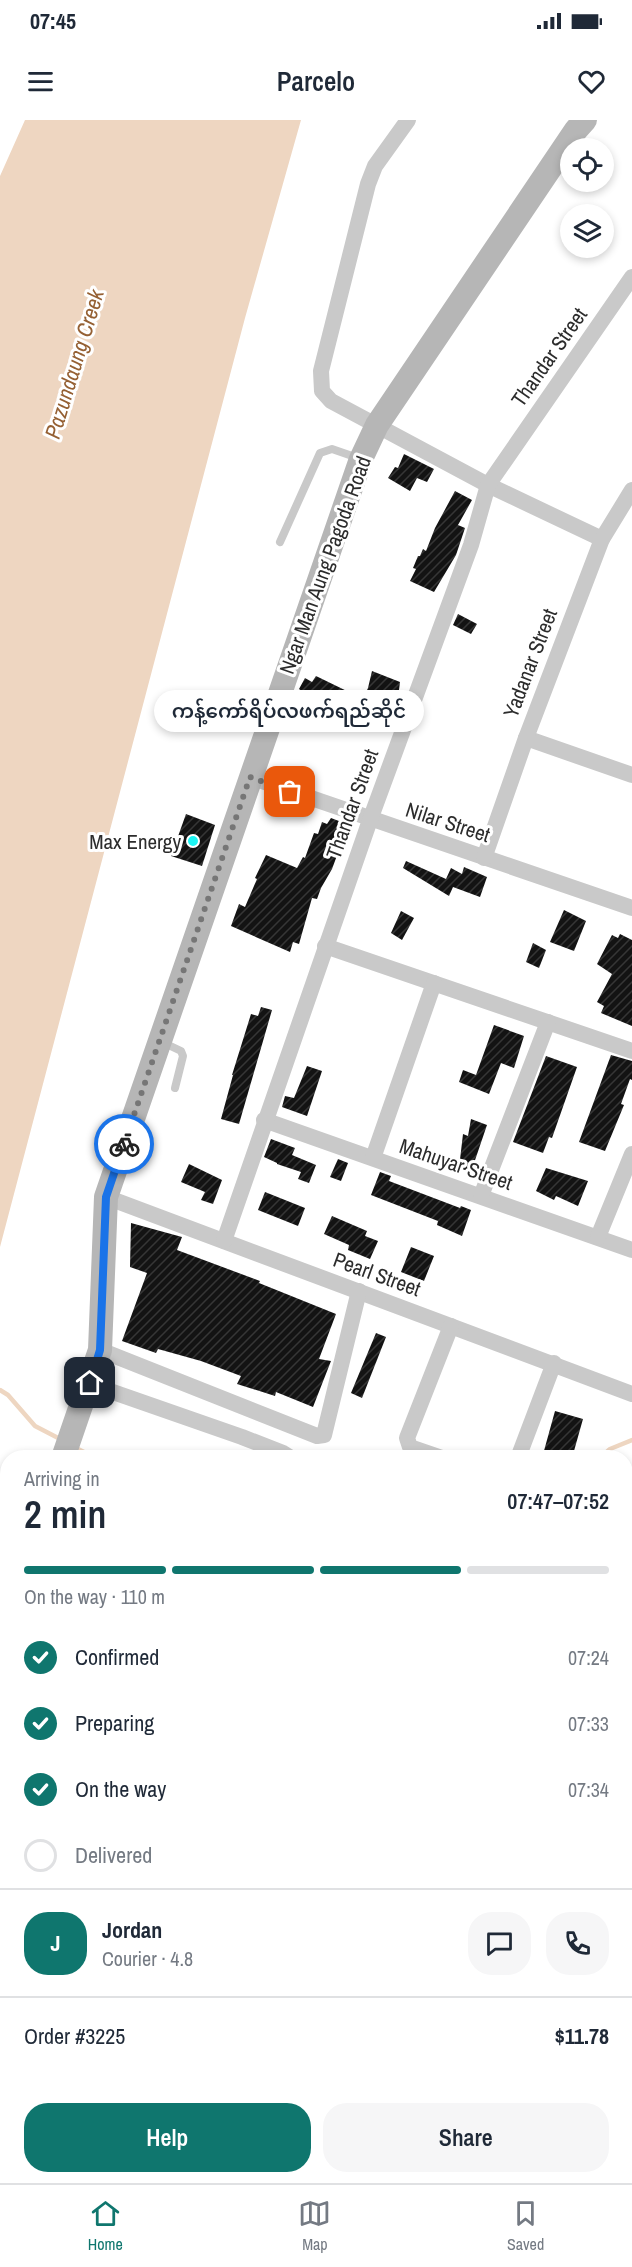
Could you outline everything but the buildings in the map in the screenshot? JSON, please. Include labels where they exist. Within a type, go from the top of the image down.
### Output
[{"type":"main road","name":"Ngar Man Aung Pagoda Road","points":[[66,1450],[100,1350],[106,1197],[361,459],[377,425],[580,123]]},
{"type":"street","points":[[408,120],[375,166],[368,184],[321,371],[322,391],[331,401],[488,485],[602,539]]},
{"type":"street","name":"Thandar Street","points":[[224,1241],[325,946],[471,545],[488,485],[632,277]]},
{"type":"street","name":"Yadanar Street","points":[[484,858],[526,738],[602,539],[632,490]]},
{"type":"street","points":[[526,738],[632,775]]},
{"type":"street","name":"Nilar Street","points":[[250,777],[632,908]]},
{"type":"street","points":[[325,946],[632,1051]]},
{"type":"street","points":[[373,1158],[434,983]]},
{"type":"street","points":[[481,1196],[548,1022]]},
{"type":"street","name":"Mahuyar Street","points":[[264,1120],[632,1250]]},
{"type":"street","points":[[598,1237],[632,1154]]},
{"type":"street","name":"Pearl Street","points":[[106,1197],[632,1394]]},
{"type":"street","points":[[100,1350],[317,1436],[324,1435],[359,1291]]},
{"type":"street","points":[[419,1450],[411,1447],[407,1438],[451,1326]]},
{"type":"street","points":[[521,1450],[554,1364]]},
{"type":"street","points":[[90,1383],[275,1450]]},
{"type":"lane","points":[[280,542],[320,453],[332,449],[361,459]]},
{"type":"lane","points":[[159,1041],[181,1051],[183,1056],[175,1088]]},
{"type":"water","name":"Pazundaung Creek","points":[[25,120],[301,120],[245,318],[0,1247],[0,176]]},
{"type":"waterway","points":[[0,1390],[8,1395],[35,1426],[62,1440]]},
{"type":"waterway","points":[[609,1450],[632,1440]]},
{"type":"waterway","points":[[74,1447],[80,1450]]},
{"type":"way so far","points":[[124,1144],[250,777],[290,792]]},
{"type":"place","name":"ကန့်ကော်ရိပ်လဖက်ရည်ဆိုင်","points":[[290,792]]},
{"type":"place","name":"Max Energy","points":[[193,841]]},
{"type":"route","points":[[90,1383],[100,1350],[106,1197],[124,1144]]}]
